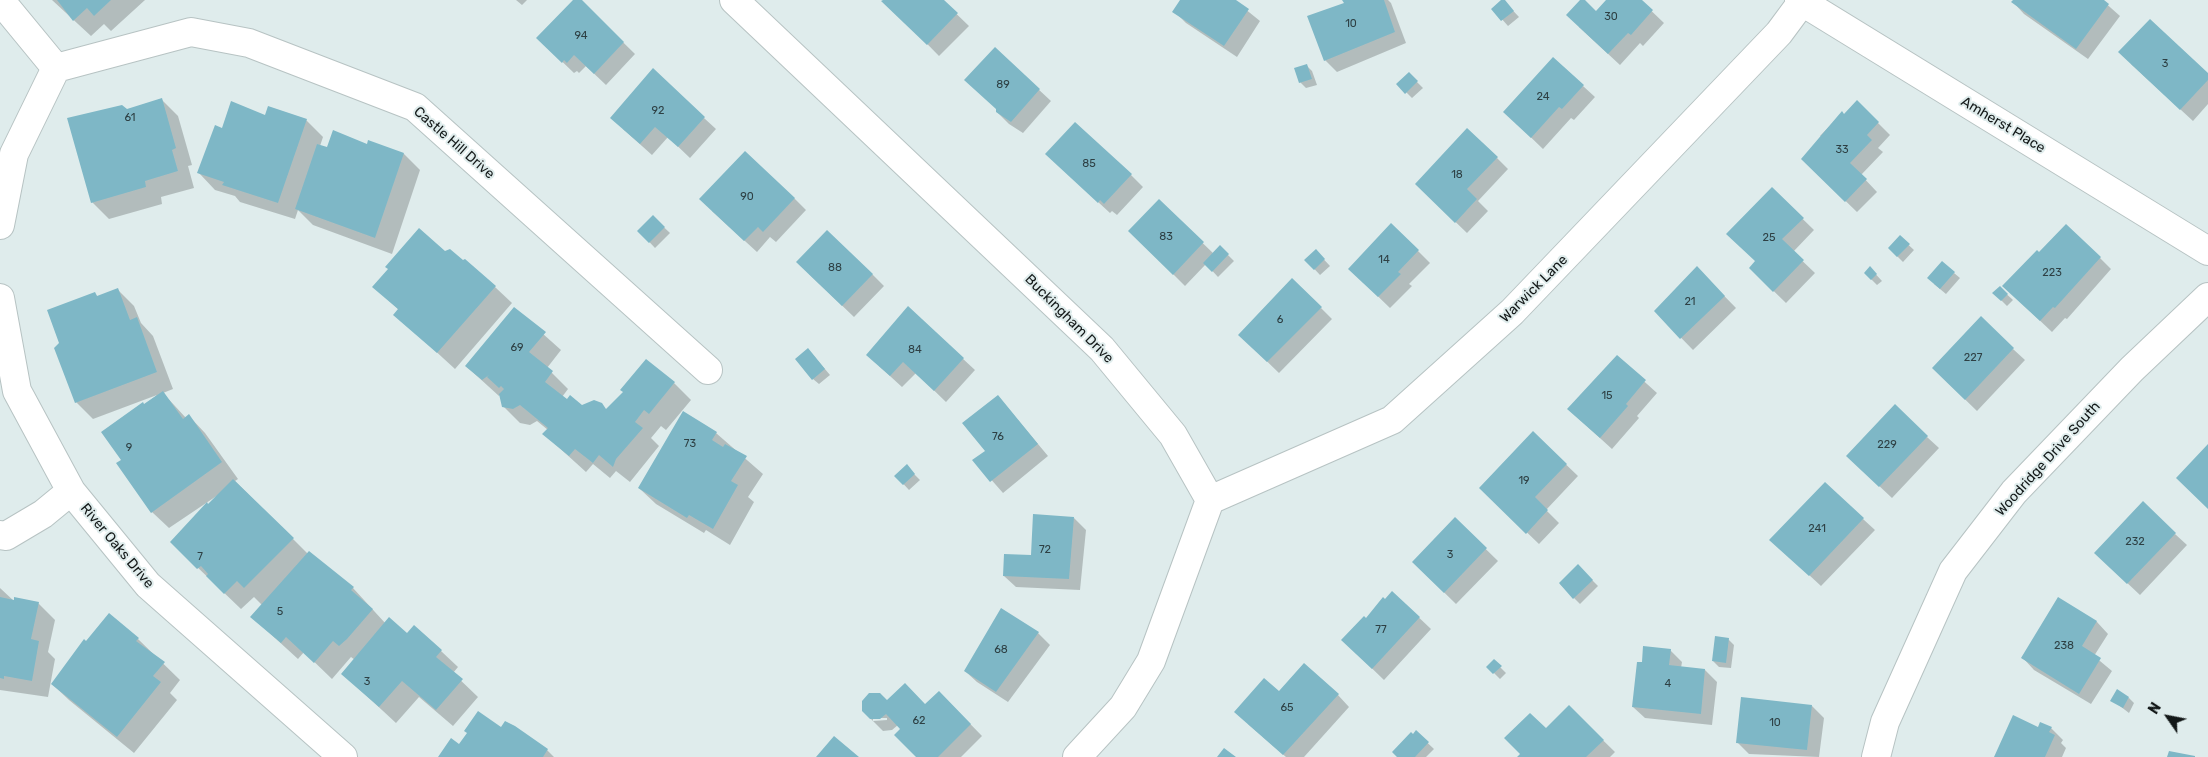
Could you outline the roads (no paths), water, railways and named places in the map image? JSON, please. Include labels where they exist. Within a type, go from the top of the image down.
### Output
[{"type":"street","points":[[0,0],[56,68],[14,154],[0,225]]},
{"type":"street","name":"Buckingham Drive","points":[[734,0],[1102,349],[1173,435],[1210,500]]},
{"type":"street","name":"Warwick Lane","points":[[1210,500],[1392,420],[1512,312],[1779,33],[1800,1]]},
{"type":"street","name":"Amherst Place","points":[[1800,1],[2208,251]]},
{"type":"street","name":"Castle Hill Drive","points":[[56,68],[191,32],[249,43],[415,107],[708,370]]},
{"type":"street","name":"Woodridge Drive South","points":[[1876,757],[1885,722],[1953,571],[2014,492],[2132,369],[2208,297]]},
{"type":"street","name":"River Oaks Drive","points":[[0,298],[17,390],[71,491],[148,585],[343,757]]},
{"type":"street","points":[[0,536],[6,536],[43,514],[71,491]]},
{"type":"street","points":[[1077,757],[1123,707],[1151,661],[1210,500]]}]
